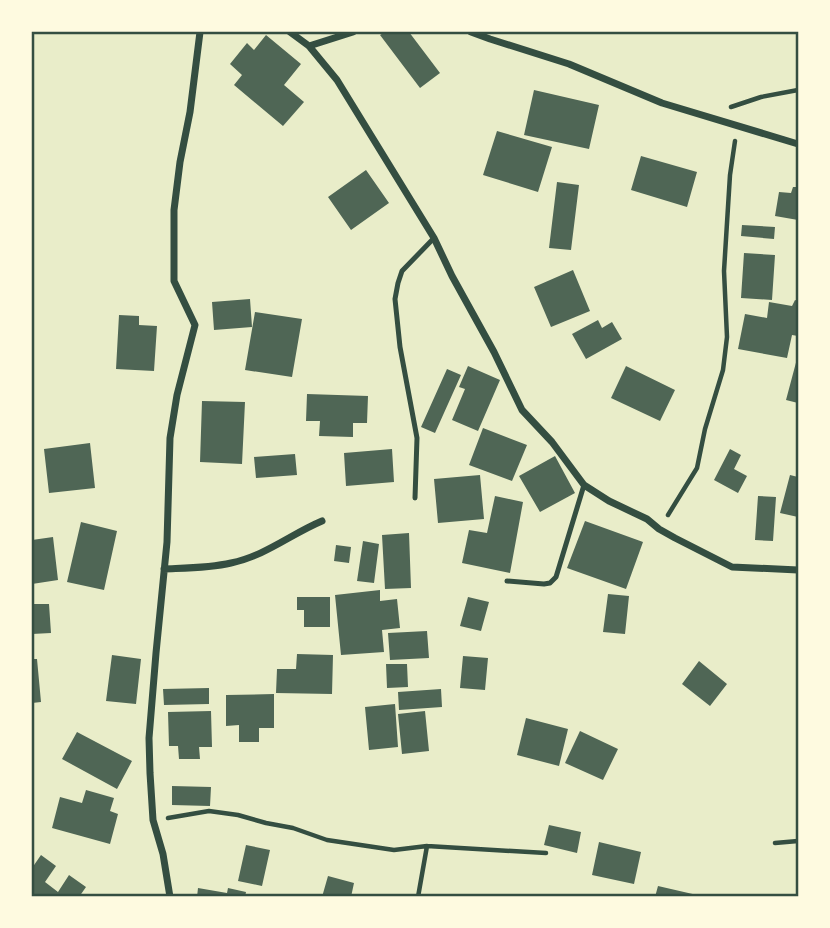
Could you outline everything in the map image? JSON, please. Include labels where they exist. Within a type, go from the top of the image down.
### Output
[{"type":"street","points":[[170,897],[163,854],[153,820],[149,738],[167,541],[170,438],[177,395],[195,326],[174,281],[174,210],[200,32]]},
{"type":"street","points":[[290,32],[309,46],[337,80],[434,238],[522,410],[552,442],[584,485],[609,501],[647,519],[659,529],[732,567],[799,570]]},
{"type":"street","points":[[309,46],[353,32]]},
{"type":"street","points":[[471,32],[569,64],[652,99],[799,144]]},
{"type":"street","points":[[164,569],[230,564],[279,545],[322,521]]},
{"type":"lane","points":[[415,498],[417,438],[400,347],[395,299],[402,271],[434,238]]},
{"type":"lane","points":[[508,581],[544,584],[550,583],[556,577],[584,485]]},
{"type":"path","points":[[704,116],[761,97],[799,90]]},
{"type":"path","points":[[659,529],[696,468],[723,370],[727,337],[725,257],[730,175],[737,126]]},
{"type":"path","points":[[153,820],[209,811],[293,828],[327,840],[394,850],[427,846],[546,853]]},
{"type":"path","points":[[775,844],[799,841]]},
{"type":"path","points":[[418,897],[427,846]]},
{"type":"building","points":[[385,32],[409,32],[440,73],[420,88],[380,35]]},
{"type":"building","points":[[266,35],[301,64],[284,85],[304,102],[283,126],[234,85],[242,75],[230,64],[247,43],[254,50]]},
{"type":"building","points":[[534,90],[599,105],[589,149],[524,135]]},
{"type":"building","points":[[497,131],[552,147],[538,192],[483,175]]},
{"type":"building","points":[[641,156],[697,172],[687,207],[631,190]]},
{"type":"building","points":[[366,170],[389,203],[351,230],[328,197]]},
{"type":"building","points":[[557,182],[579,185],[571,250],[549,248]]},
{"type":"building","points":[[793,187],[798,187],[798,220],[775,216],[779,192],[791,193]]},
{"type":"building","points":[[742,225],[775,227],[774,239],[741,236]]},
{"type":"building","points":[[744,253],[775,255],[772,300],[741,298]]},
{"type":"building","points":[[573,270],[590,311],[551,327],[534,287]]},
{"type":"building","points":[[250,299],[252,327],[214,330],[212,302]]},
{"type":"building","points":[[795,300],[798,301],[798,336],[792,335],[787,358],[738,349],[745,314],[767,318],[769,302],[792,306]]},
{"type":"building","points":[[255,312],[302,319],[292,377],[245,370]]},
{"type":"building","points":[[119,315],[139,316],[139,325],[157,326],[154,371],[116,369]]},
{"type":"building","points":[[598,320],[602,328],[612,322],[622,339],[586,359],[572,334]]},
{"type":"building","points":[[798,355],[798,403],[786,400]]},
{"type":"building","points":[[468,366],[500,380],[478,431],[452,420],[465,389],[459,387]]},
{"type":"building","points":[[626,366],[675,390],[660,421],[611,398]]},
{"type":"building","points":[[447,369],[461,375],[435,433],[421,427]]},
{"type":"building","points":[[307,394],[368,396],[367,423],[353,423],[353,437],[319,436],[320,421],[306,421]]},
{"type":"building","points":[[202,401],[245,402],[242,464],[200,462]]},
{"type":"building","points":[[483,428],[527,445],[512,481],[469,465]]},
{"type":"building","points":[[90,443],[95,488],[49,493],[44,449]]},
{"type":"building","points":[[392,449],[394,482],[346,486],[344,453]]},
{"type":"building","points":[[730,449],[741,455],[734,469],[747,476],[738,493],[714,480]]},
{"type":"building","points":[[295,454],[297,475],[256,478],[254,457]]},
{"type":"building","points":[[555,456],[575,493],[540,512],[519,476]]},
{"type":"building","points":[[480,475],[484,519],[438,523],[434,479]]},
{"type":"building","points":[[790,475],[798,477],[798,517],[780,513]]},
{"type":"building","points":[[495,496],[523,502],[510,573],[462,563],[469,530],[487,533]]},
{"type":"building","points":[[758,496],[776,497],[773,541],[755,540]]},
{"type":"building","points":[[585,521],[643,542],[626,589],[567,568]]},
{"type":"building","points":[[81,522],[117,531],[104,590],[67,582]]},
{"type":"building","points":[[409,533],[411,588],[385,589],[382,535]]},
{"type":"building","points":[[53,537],[58,580],[32,584],[32,540]]},
{"type":"building","points":[[363,541],[379,544],[374,583],[357,581]]},
{"type":"building","points":[[336,545],[351,547],[349,563],[334,561]]},
{"type":"building","points":[[380,590],[380,601],[397,599],[400,628],[382,630],[384,652],[341,655],[335,595]]},
{"type":"building","points":[[608,594],[629,596],[625,634],[603,632]]},
{"type":"building","points":[[297,597],[330,597],[330,627],[304,627],[304,610],[297,610]]},
{"type":"building","points":[[468,597],[489,602],[481,631],[460,626]]},
{"type":"building","points":[[32,604],[49,604],[51,633],[32,634]]},
{"type":"building","points":[[427,631],[429,658],[390,660],[388,633]]},
{"type":"building","points":[[297,654],[333,655],[332,694],[276,693],[277,669],[296,669]]},
{"type":"building","points":[[112,655],[141,659],[136,704],[106,701]]},
{"type":"building","points":[[463,656],[488,658],[485,690],[460,688]]},
{"type":"building","points":[[32,659],[37,659],[41,702],[32,703]]},
{"type":"building","points":[[699,661],[727,684],[710,706],[682,684]]},
{"type":"building","points":[[386,664],[407,664],[408,687],[387,688]]},
{"type":"building","points":[[209,688],[209,704],[164,705],[163,689]]},
{"type":"building","points":[[441,689],[442,707],[399,710],[398,692]]},
{"type":"building","points":[[274,694],[274,728],[259,728],[259,742],[239,742],[239,725],[226,726],[226,695]]},
{"type":"building","points":[[395,704],[398,747],[369,750],[365,707]]},
{"type":"building","points":[[211,711],[212,747],[199,747],[200,759],[179,759],[178,746],[169,746],[168,712]]},
{"type":"building","points":[[425,711],[429,751],[402,754],[398,714]]},
{"type":"building","points":[[526,718],[568,729],[559,766],[517,755]]},
{"type":"building","points":[[580,731],[618,749],[603,780],[565,763]]},
{"type":"building","points":[[77,732],[132,761],[117,789],[62,759]]},
{"type":"building","points":[[172,786],[211,787],[210,806],[172,805]]},
{"type":"building","points":[[86,790],[114,798],[110,811],[118,814],[110,844],[52,828],[60,797],[82,803]]},
{"type":"building","points":[[549,825],[581,832],[577,853],[544,845]]},
{"type":"building","points":[[599,842],[641,852],[634,884],[592,875]]},
{"type":"building","points":[[246,845],[270,850],[262,886],[238,881]]},
{"type":"building","points":[[41,855],[56,866],[45,882],[58,892],[69,875],[86,887],[79,897],[32,897],[32,868]]},
{"type":"building","points":[[328,876],[354,883],[351,897],[322,897]]},
{"type":"building","points":[[658,886],[697,895],[697,897],[655,897]]},
{"type":"building","points":[[198,888],[227,893],[228,888],[246,892],[245,897],[197,897]]}]
